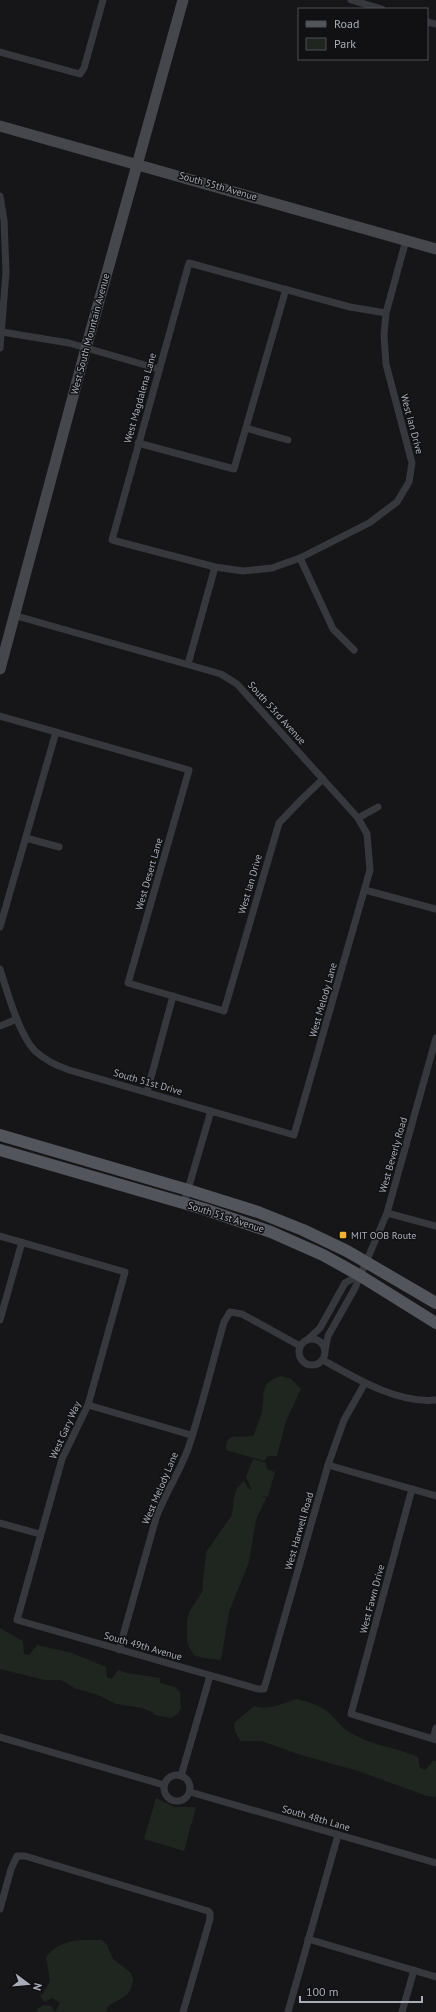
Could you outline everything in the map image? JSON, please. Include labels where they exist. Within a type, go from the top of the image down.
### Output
[{"type":"main road","name":"South 51st Avenue","points":[[0,1135],[246,1207],[280,1220],[326,1240],[367,1262],[436,1303]]},
{"type":"main road","name":"South 51st Avenue","points":[[0,1150],[184,1203],[271,1232],[323,1255],[359,1275],[436,1323]]},
{"type":"street","points":[[0,52],[80,74],[84,68],[103,0]]},
{"type":"street","name":"West South Mountain Avenue","points":[[0,669],[11,631],[13,615],[86,348],[183,0]]},
{"type":"street","points":[[351,0],[379,8]]},
{"type":"street","name":"South 55th Avenue","points":[[0,126],[436,249]]},
{"type":"street","points":[[0,196],[6,240],[5,299],[0,348]]},
{"type":"street","name":"West Ian Drive","points":[[112,540],[215,567],[250,570],[272,568],[300,558],[369,523],[397,502],[409,482],[412,463],[386,364],[384,335],[386,313],[406,240]]},
{"type":"street","name":"West Magdalena Lane","points":[[112,540],[189,263],[286,289]]},
{"type":"street","points":[[138,443],[234,469],[286,289],[350,308],[386,313]]},
{"type":"street","points":[[2,332],[32,336],[86,348],[159,368]]},
{"type":"street","points":[[246,428],[288,440]]},
{"type":"street","points":[[300,558],[333,629],[354,650]]},
{"type":"street","points":[[188,664],[215,567]]},
{"type":"street","name":"South 53rd Avenue","points":[[13,615],[221,674],[237,684],[358,818],[367,834],[370,870]]},
{"type":"street","points":[[0,716],[56,732],[0,927]]},
{"type":"street","name":"West Desert Lane","points":[[56,732],[189,770],[128,983],[173,996]]},
{"type":"street","name":"West Ian Drive","points":[[173,996],[224,1011],[279,823],[324,779]]},
{"type":"street","points":[[358,818],[378,807]]},
{"type":"street","points":[[26,838],[59,847]]},
{"type":"street","name":"West Melody Lane","points":[[294,1135],[370,870]]},
{"type":"street","points":[[365,890],[436,909]]},
{"type":"street","points":[[0,969],[17,1019],[0,1026]]},
{"type":"street","points":[[147,1092],[173,996]]},
{"type":"street","name":"South 51st Drive","points":[[17,1019],[28,1042],[34,1050],[47,1060],[69,1070],[294,1135]]},
{"type":"street","name":"West Beverly Road","points":[[325,1350],[328,1336],[355,1288],[359,1275],[367,1262],[387,1213],[436,1038]]},
{"type":"street","points":[[184,1203],[211,1111]]},
{"type":"street","points":[[387,1213],[436,1226]]},
{"type":"street","points":[[0,1236],[22,1242],[0,1320]]},
{"type":"street","name":"West Gary Way","points":[[17,1620],[62,1459],[88,1405],[125,1272],[22,1242]]},
{"type":"street","name":"West Beverly Road","points":[[307,1340],[320,1328],[345,1283],[359,1275]]},
{"type":"street","name":"West Melody Lane","points":[[119,1650],[156,1518],[180,1470],[224,1322],[230,1312],[242,1314],[300,1346]]},
{"type":"street","points":[[307,1340],[318,1341],[325,1350],[323,1360],[314,1365],[304,1363],[299,1355],[300,1346],[307,1340]]},
{"type":"street","points":[[323,1360],[381,1390],[422,1401],[436,1400]]},
{"type":"street","name":"West Harwell Road","points":[[264,1689],[328,1465],[344,1420],[365,1383]]},
{"type":"street","points":[[88,1405],[191,1435]]},
{"type":"street","points":[[328,1465],[436,1496]]},
{"type":"street","name":"West Fawn Drive","points":[[412,1490],[351,1714],[434,1739]]},
{"type":"street","points":[[0,1523],[40,1534]]},
{"type":"street","name":"South 49th Avenue","points":[[17,1620],[210,1676],[258,1689],[264,1689]]},
{"type":"street","points":[[181,1776],[210,1676]]},
{"type":"street","points":[[434,1739],[436,1728]]},
{"type":"street","points":[[0,1737],[164,1785]]},
{"type":"street","points":[[181,1776],[188,1780],[190,1792],[183,1800],[173,1801],[166,1795],[164,1785],[169,1778],[181,1776]]},
{"type":"street","name":"South 48th Lane","points":[[190,1792],[436,1863]]},
{"type":"street","points":[[288,2012],[338,1835]]},
{"type":"street","points":[[0,1909],[11,1869],[17,1856],[25,1856],[189,1905],[210,1913],[208,1927],[183,2012]]},
{"type":"street","points":[[308,1940],[436,1977]]},
{"type":"street","points":[[402,2012],[414,1970]]},
{"type":"green space","points":[[281,1376],[291,1379],[301,1389],[286,1421],[277,1456],[268,1456],[264,1461],[226,1450],[226,1444],[231,1437],[254,1435],[262,1411],[264,1389],[269,1382]]},
{"type":"green space","points":[[253,1459],[266,1463],[267,1469],[275,1472],[268,1497],[262,1496],[266,1498],[256,1520],[249,1562],[229,1612],[221,1660],[203,1658],[194,1655],[189,1647],[187,1639],[187,1622],[189,1612],[202,1592],[206,1552],[232,1515],[234,1497],[237,1488],[244,1481],[248,1488],[252,1490],[246,1477]]},
{"type":"green space","points":[[0,1628],[23,1641],[24,1654],[29,1655],[37,1645],[72,1653],[106,1667],[107,1677],[112,1679],[118,1670],[127,1673],[160,1678],[160,1683],[175,1687],[180,1692],[181,1708],[178,1714],[171,1718],[155,1715],[152,1712],[142,1708],[116,1704],[98,1695],[74,1688],[60,1680],[45,1680],[0,1669]]},
{"type":"green space","points":[[297,1699],[325,1710],[331,1714],[347,1731],[367,1741],[418,1757],[420,1768],[425,1770],[433,1761],[436,1761],[436,1797],[427,1796],[358,1771],[301,1755],[261,1741],[241,1741],[238,1737],[235,1731],[234,1723],[254,1706],[265,1708]]},
{"type":"green space","points":[[156,1798],[175,1807],[196,1807],[184,1851],[144,1839]]},
{"type":"green space","points":[[79,1940],[102,1940],[107,1945],[113,1959],[131,1973],[133,1979],[131,1989],[127,1995],[108,2006],[106,2012],[55,2012],[60,2003],[52,1998],[44,2002],[40,1995],[43,1994],[50,1981],[46,1957],[64,1943]]},
{"type":"green space","points":[[44,2005],[51,2006],[55,2012],[36,2012],[37,2009]]},
{"type":"place","name":"MIT OOB Route","points":[[343,1235]]}]
